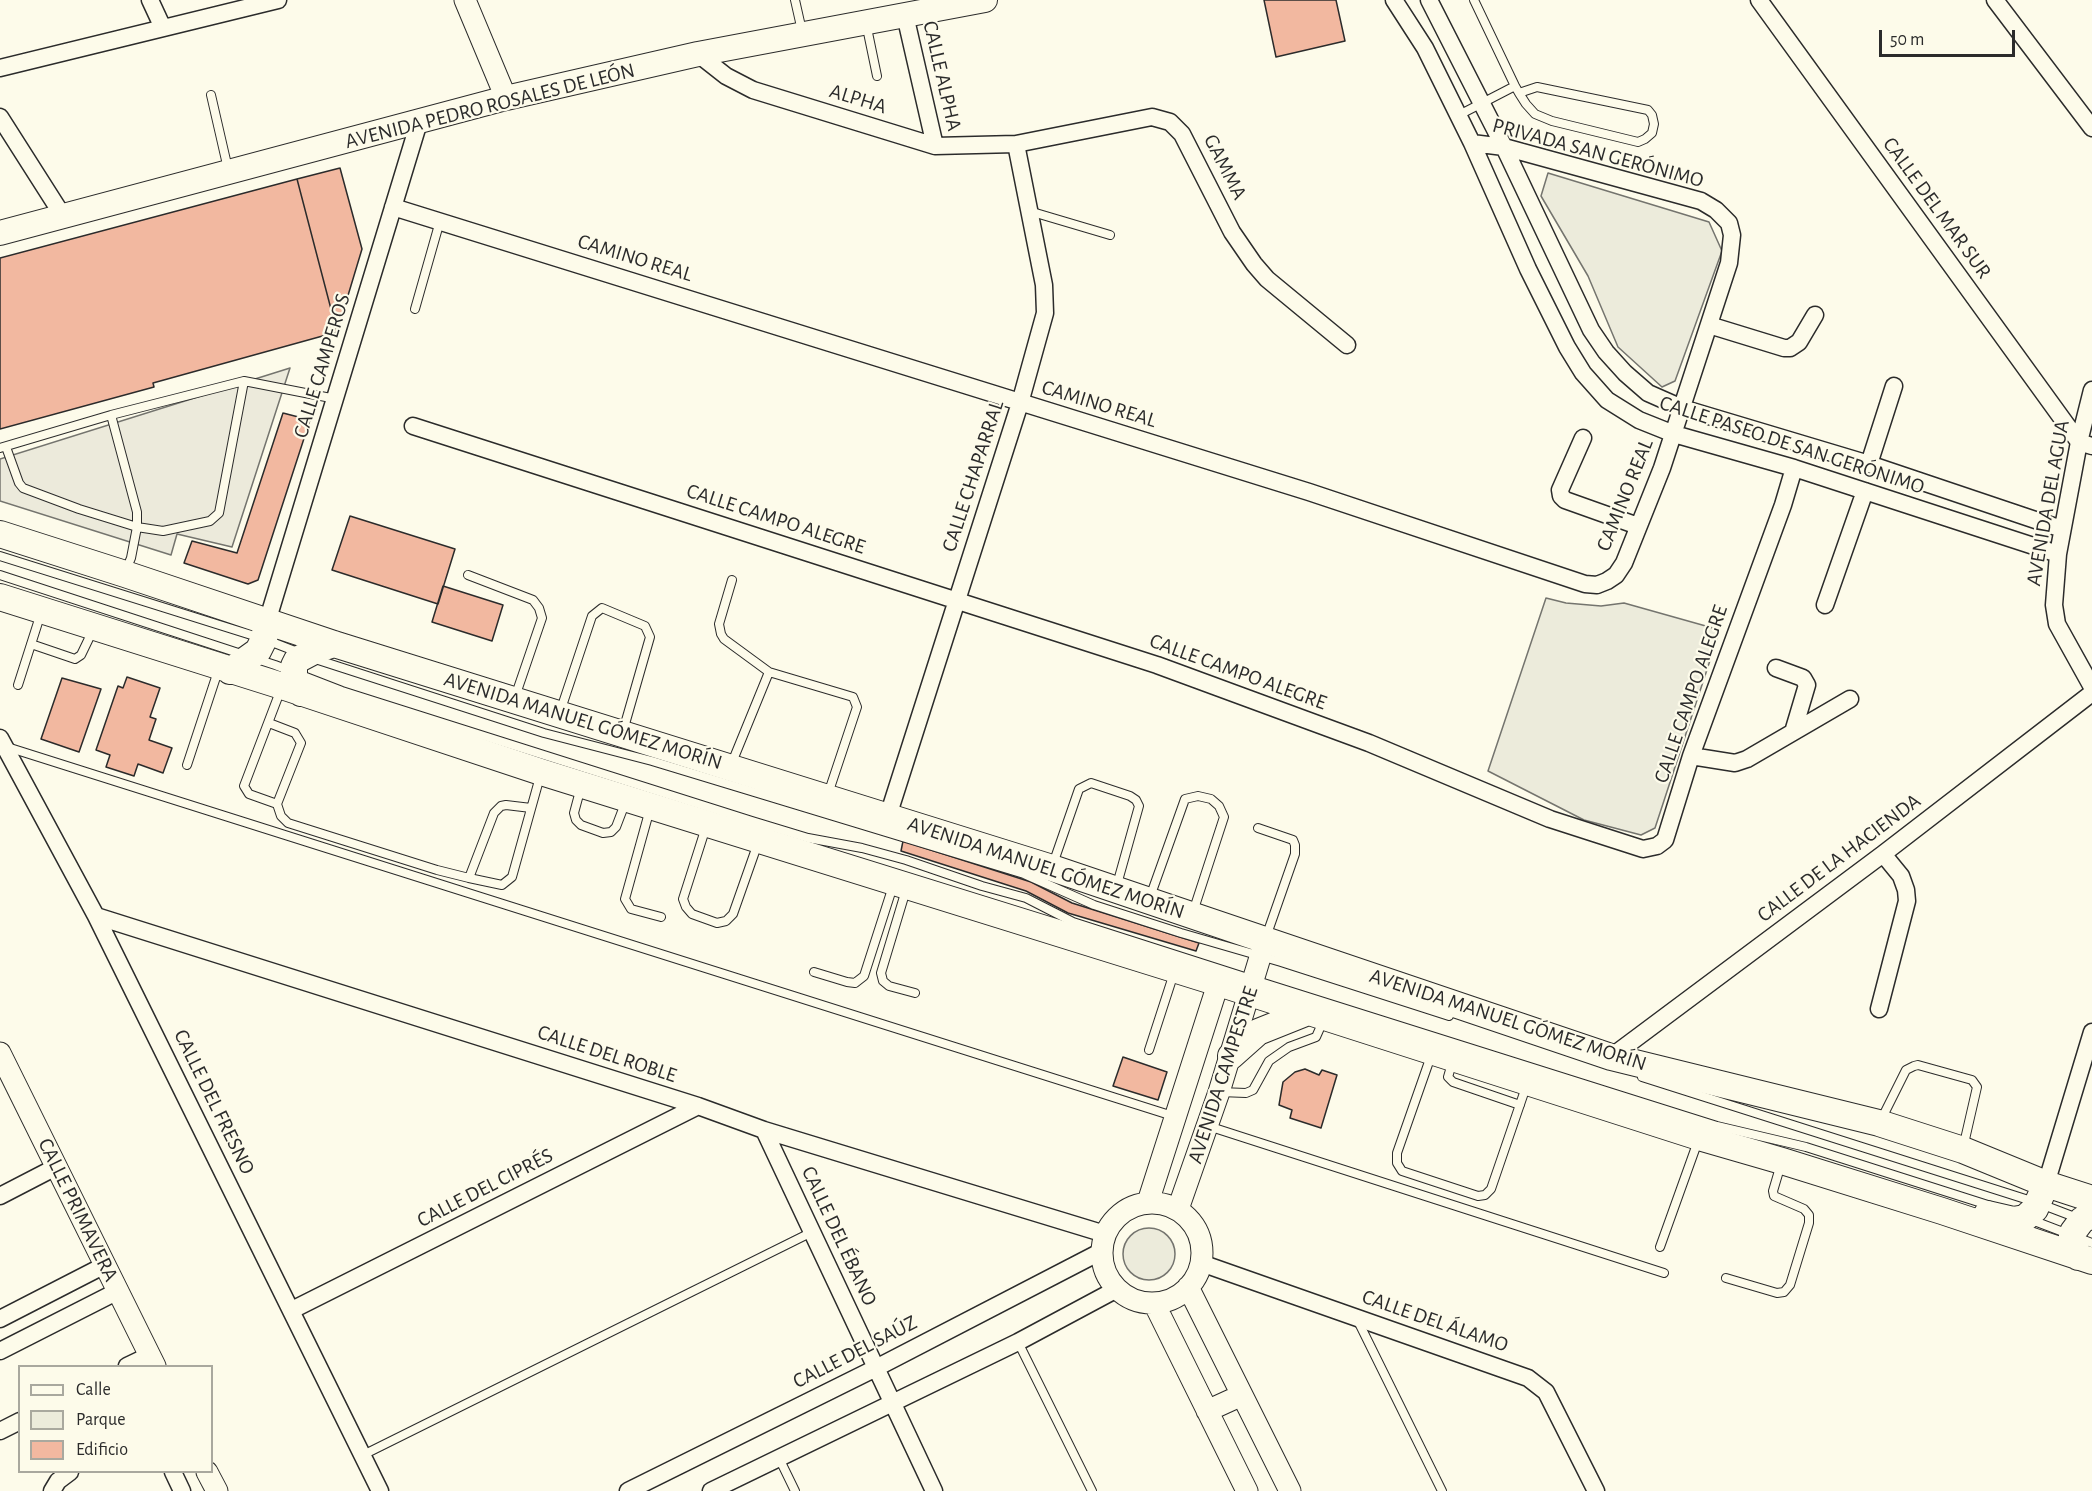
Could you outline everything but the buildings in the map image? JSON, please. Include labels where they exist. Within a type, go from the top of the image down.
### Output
[{"type":"main road","name":"AVENIDA PEDRO ROSALES DE LEÓN","points":[[0,233],[506,98],[698,54],[985,0]]},
{"type":"main road","name":"AVENIDA MANUEL GÓMEZ MORÍN","points":[[0,534],[125,574],[246,651],[295,677],[541,772],[1218,984],[1252,987],[1316,1015],[1443,1056],[1524,1094],[1699,1137],[1942,1211],[2087,1232]]},
{"type":"main road","name":"AVENIDA MANUEL GÓMEZ MORÍN","points":[[0,597],[95,626],[246,651],[334,644],[1052,868],[1192,916],[1263,948],[1611,1057],[1879,1123],[1963,1150],[2036,1202],[2087,1232]]},
{"type":"main road","points":[[295,677],[334,644]]},
{"type":"main road","points":[[1231,1056],[1258,1032],[1316,1015]]},
{"type":"main road","points":[[1942,1211],[1981,1212],[2013,1220],[2036,1202]]},
{"type":"street","points":[[150,0],[163,28]]},
{"type":"street","points":[[0,68],[278,0]]},
{"type":"street","points":[[465,0],[506,98]]},
{"type":"street","name":"CALLE PASEO DE SAN GERÓNIMO","points":[[1394,0],[1425,48],[1459,115],[1528,269],[1567,347],[1583,373],[1607,400],[1639,420],[1674,434],[1794,468],[2058,554]]},
{"type":"street","name":"CALLE PASEO DE SAN GERÓNIMO","points":[[1429,0],[1504,147],[1591,330],[1606,352],[1648,393],[1682,408],[1869,464],[2062,528]]},
{"type":"street","name":"CALLE DEL MAR SUR","points":[[1759,0],[2086,444]]},
{"type":"street","points":[[1995,0],[2092,128]]},
{"type":"street","name":"CALLE ALPHA","points":[[905,15],[935,146]]},
{"type":"street","name":"ALPHA","points":[[698,54],[726,76],[753,90],[935,146],[1016,144]]},
{"type":"street","points":[[0,117],[63,216]]},
{"type":"street","name":"GAMMA","points":[[1016,144],[1152,117],[1170,122],[1182,134],[1232,232],[1254,264],[1268,279],[1347,345]]},
{"type":"street","name":"CALLE CAMPEROS","points":[[246,651],[336,399],[419,122]]},
{"type":"street","name":"PRIVADA SAN GERÓNIMO","points":[[1472,143],[1504,147],[1701,201],[1716,210],[1729,223],[1732,235],[1729,263],[1682,408]]},
{"type":"street","name":"CALLE CHAPARRAL","points":[[888,816],[1020,403],[1046,305],[1016,144]]},
{"type":"street","name":"CAMINO REAL","points":[[393,207],[1309,492],[1585,584],[1597,585],[1607,581],[1616,575],[1624,563],[1682,408]]},
{"type":"street","points":[[1709,325],[1790,348],[1799,342],[1815,315]]},
{"type":"street","points":[[1869,464],[1894,386]]},
{"type":"street","name":"AVENIDA DEL AGUA","points":[[2092,390],[2086,444],[2062,528],[2054,605],[2057,624],[2092,687]]},
{"type":"street","name":"CALLE CAMPO ALEGRE","points":[[413,426],[1157,665],[1369,743],[1550,819],[1643,849],[1658,846],[1665,840],[1691,756],[1779,516],[1794,468]]},
{"type":"street","points":[[1583,438],[1560,490],[1561,496],[1565,501],[1638,526]]},
{"type":"street","points":[[1825,604],[1865,491]]},
{"type":"street","points":[[1776,668],[1803,678],[1807,685],[1793,732]]},
{"type":"street","name":"CALLE DE LA HACIENDA","points":[[1611,1057],[1883,854],[2092,693]]},
{"type":"street","points":[[1691,756],[1735,763],[1747,759],[1850,699]]},
{"type":"street","name":"CALLE DEL FRESNO","points":[[2,742],[96,916],[380,1491]]},
{"type":"street","points":[[1879,1010],[1906,901],[1906,890],[1901,876],[1883,854]]},
{"type":"street","name":"CALLE DEL ROBLE","points":[[96,916],[698,1106],[1103,1243]]},
{"type":"street","name":"AVENIDA CAMPESTRE","points":[[1178,1209],[1231,1056],[1263,948]]},
{"type":"street","name":"AVENIDA CAMPESTRE","points":[[1148,1202],[1218,984]]},
{"type":"street","points":[[2036,1202],[2088,1064],[2092,1032]]},
{"type":"street","name":"CALLE PRIMAVERA","points":[[0,1054],[152,1361]]},
{"type":"street","name":"CALLE DEL CIPRÉS","points":[[292,1310],[698,1106]]},
{"type":"street","name":"CALLE DEL ÉBANO","points":[[764,1130],[934,1491]]},
{"type":"street","points":[[0,1196],[56,1167]]},
{"type":"street","points":[[1148,1202],[1164,1203],[1178,1209],[1190,1219],[1198,1232],[1202,1248],[1199,1272],[1188,1287],[1167,1301],[1141,1302],[1128,1297],[1108,1278],[1103,1265],[1103,1243],[1112,1222],[1122,1212],[1135,1205],[1148,1202]]},
{"type":"street","name":"CALLE DEL SAÚZ","points":[[628,1491],[656,1485],[876,1368],[1103,1243]]},
{"type":"street","name":"CALLE DEL ÁLAMO","points":[[1201,1263],[1520,1375],[1537,1384],[1546,1392],[1596,1491]]},
{"type":"street","points":[[0,1319],[105,1265]]},
{"type":"street","points":[[1188,1287],[1290,1491]]},
{"type":"street","points":[[711,1491],[1018,1342],[1117,1289]]},
{"type":"street","points":[[0,1351],[118,1291]]},
{"type":"street","points":[[1154,1303],[1247,1491]]},
{"type":"street","points":[[132,1365],[152,1361]]},
{"type":"street","points":[[1207,1411],[1242,1395]]},
{"type":"street","points":[[0,1431],[18,1422]]},
{"type":"street","points":[[52,1491],[58,1480],[68,1473]]},
{"type":"street","points":[[173,1473],[182,1491]]},
{"type":"street","points":[[208,1473],[217,1491]]},
{"type":"lane","points":[[795,0],[802,34]]},
{"type":"lane","points":[[1459,115],[1517,89],[1537,87],[1648,110],[1654,124],[1652,133],[1638,142],[1552,121],[1535,114],[1517,89],[1474,0]]},
{"type":"lane","points":[[866,22],[877,76]]},
{"type":"lane","points":[[211,95],[228,173]]},
{"type":"lane","points":[[1029,211],[1110,235]]},
{"type":"lane","points":[[415,309],[441,221]]},
{"type":"lane","points":[[244,381],[219,513],[210,521],[163,531],[136,527],[79,509],[23,488],[3,447],[111,415],[244,381],[336,399]]},
{"type":"lane","points":[[111,415],[137,512],[131,558],[125,574]]},
{"type":"lane","points":[[0,556],[246,651],[295,677],[808,838],[861,848],[906,860],[981,886],[1026,898],[1073,922],[1252,987],[1717,1126],[2036,1202]]},
{"type":"lane","points":[[0,575],[246,651]]},
{"type":"lane","points":[[468,575],[533,600],[539,608],[542,618],[514,700]]},
{"type":"lane","points":[[732,580],[719,624],[724,639],[770,672],[853,697],[855,701],[857,707],[827,797]]},
{"type":"lane","points":[[559,714],[592,616],[602,608],[645,626],[650,637],[622,735]]},
{"type":"lane","points":[[18,685],[42,609]]},
{"type":"lane","points":[[31,644],[75,658],[81,655],[87,647],[95,626]]},
{"type":"lane","points":[[187,765],[246,651]]},
{"type":"lane","points":[[277,804],[249,794],[244,786],[269,723],[295,677],[336,667],[544,733],[652,761],[1024,874],[1094,905],[1181,933],[1263,948],[1462,1020]]},
{"type":"lane","points":[[730,766],[770,672]]},
{"type":"lane","points":[[269,723],[295,733],[301,743],[277,804],[281,816],[288,823],[437,870],[502,885],[512,877],[541,772]]},
{"type":"lane","points":[[2,742],[1177,1117]]},
{"type":"lane","points":[[1052,868],[1078,789],[1091,783],[1130,796],[1139,806],[1115,891]]},
{"type":"lane","points":[[582,784],[574,813],[576,820],[581,825],[603,833],[611,832],[639,802]]},
{"type":"lane","points":[[1148,902],[1185,799],[1198,796],[1211,799],[1219,806],[1224,817],[1192,916]]},
{"type":"lane","points":[[639,802],[625,899],[631,909],[660,917]]},
{"type":"lane","points":[[469,878],[494,813],[501,806],[506,805],[531,808]]},
{"type":"lane","points":[[707,823],[682,899],[692,914],[717,923],[726,921],[733,914],[759,840]]},
{"type":"lane","points":[[1258,828],[1293,840],[1295,845],[1295,854],[1263,948]]},
{"type":"lane","points":[[814,972],[847,982],[855,982],[864,976],[901,884]]},
{"type":"lane","points":[[901,884],[881,973],[883,981],[889,986],[915,993]]},
{"type":"lane","points":[[1149,1050],[1174,970]]},
{"type":"lane","points":[[1219,1092],[1246,1094],[1252,1090],[1269,1062],[1289,1047],[1316,1037],[1316,1015]]},
{"type":"lane","points":[[1443,1056],[1397,1153],[1397,1163],[1402,1171],[1478,1196],[1485,1195],[1491,1189],[1524,1094]]},
{"type":"lane","points":[[1879,1123],[1906,1070],[1914,1066],[1918,1065],[1972,1080],[1977,1087],[1963,1150]]},
{"type":"lane","points":[[1631,1074],[2036,1202],[2087,1232]]},
{"type":"lane","points":[[1208,1126],[1664,1273]]},
{"type":"lane","points":[[1660,1247],[1699,1137]]},
{"type":"lane","points":[[1726,1278],[1777,1293],[1784,1292],[1790,1286],[1809,1223],[1809,1215],[1804,1209],[1774,1197],[1773,1191],[1782,1161]]},
{"type":"lane","points":[[363,1455],[812,1232]]},
{"type":"lane","points":[[1356,1318],[1442,1491]]},
{"type":"lane","points":[[1018,1342],[1092,1491]]},
{"type":"lane","points":[[778,1458],[795,1491]]},
{"type":"green space","points":[[1548,173],[1709,222],[1722,251],[1675,381],[1662,387],[1618,347],[1588,276],[1541,196]]},
{"type":"green space","points":[[1546,598],[1566,603],[1601,606],[1624,603],[1720,630],[1655,828],[1641,835],[1584,820],[1488,771]]},
{"type":"green space","points":[[1144,1228],[1154,1228],[1168,1235],[1175,1254],[1168,1273],[1154,1280],[1144,1280],[1134,1276],[1127,1269],[1123,1259],[1123,1249],[1127,1239],[1134,1232]]},
{"type":"shaded area","points":[[290,368],[232,547],[177,534],[171,555],[0,501],[0,459]]}]
